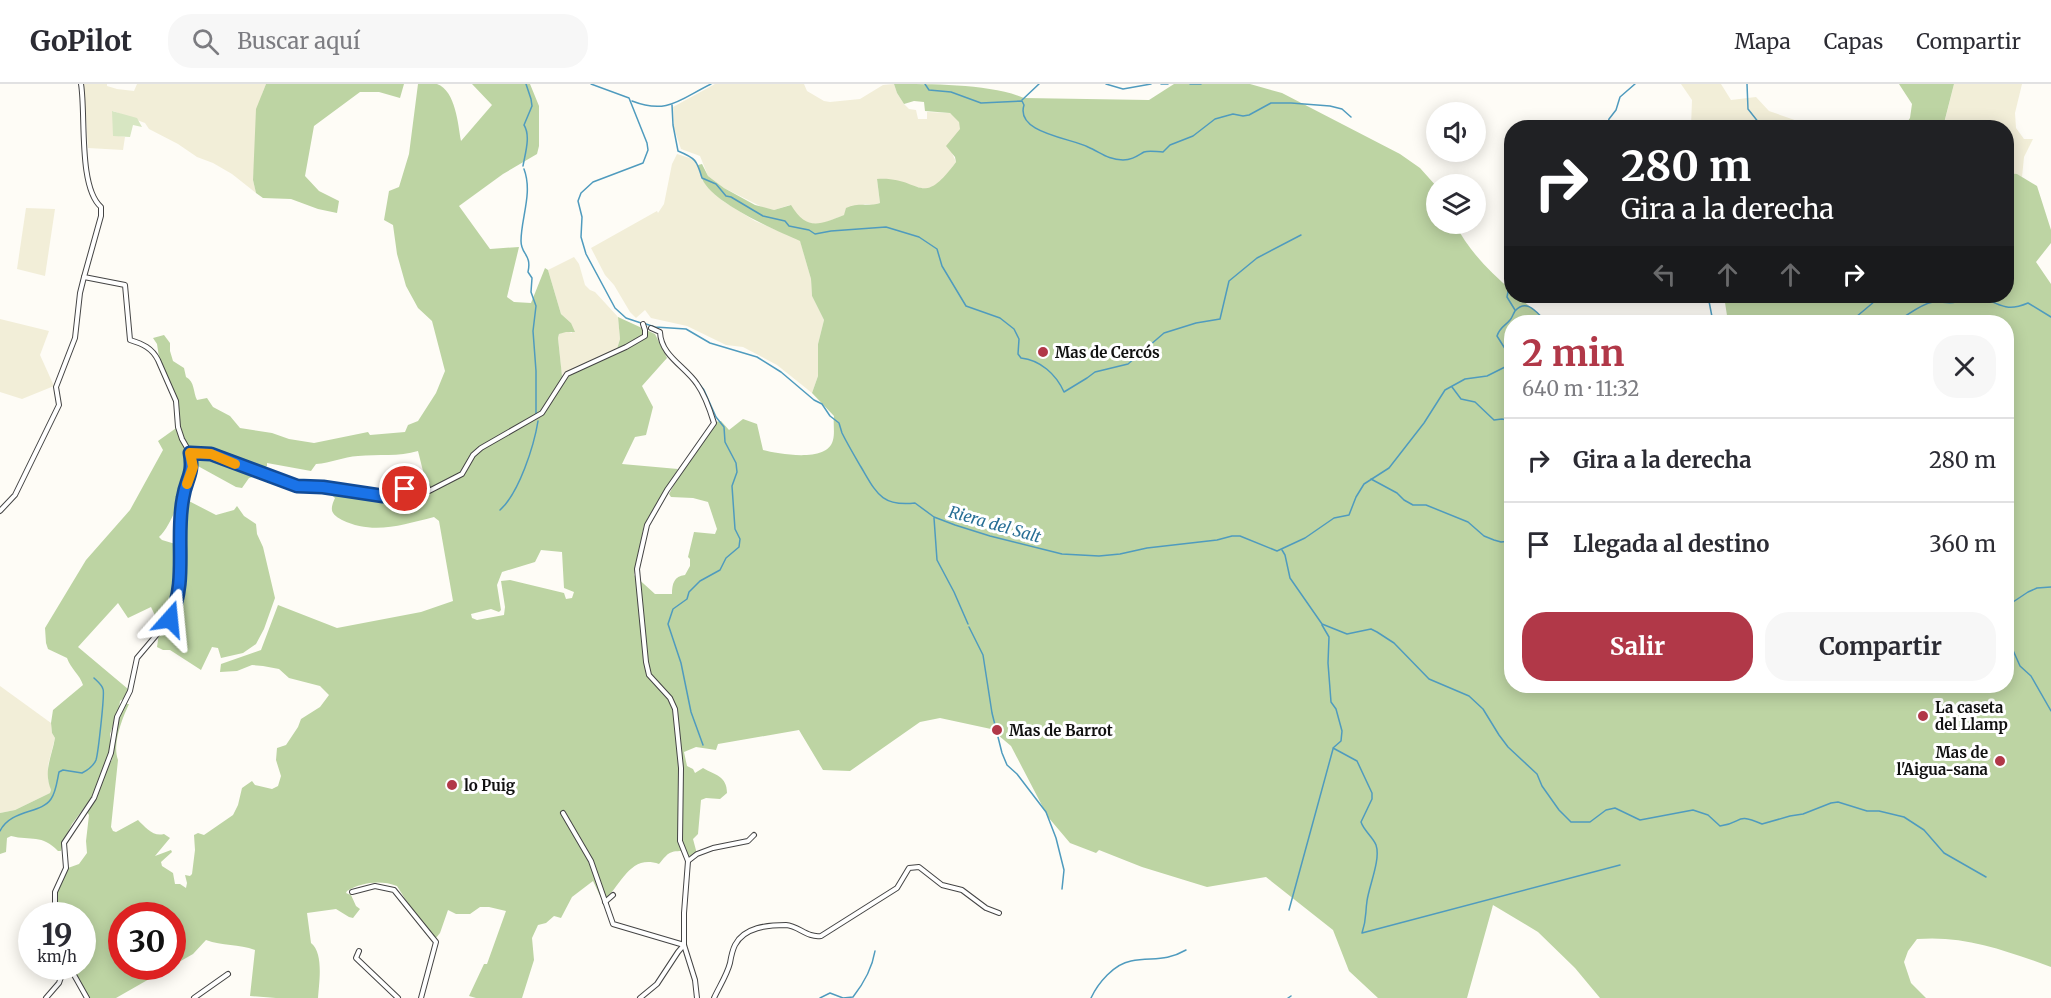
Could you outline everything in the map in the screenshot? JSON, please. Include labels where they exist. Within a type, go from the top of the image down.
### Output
[{"type":"street","points":[[0,511],[15,495],[59,405],[56,387],[75,338],[80,293],[101,216],[101,207],[92,195],[87,166],[82,123],[81,84]]},
{"type":"street","points":[[55,902],[55,892],[66,868],[64,843],[94,798],[111,753],[117,717],[130,691],[137,658],[170,619],[178,599],[183,498],[193,467],[190,453],[178,427],[176,401],[155,354],[145,345],[130,340],[125,285],[84,276]]},
{"type":"street","points":[[190,453],[211,454],[297,486],[323,487],[383,496],[426,483],[429,490],[462,474],[473,455],[481,448],[542,413],[567,374],[645,336],[643,324]]},
{"type":"street","points":[[651,328],[660,332],[661,342],[672,359],[698,384],[714,423],[667,490],[647,525],[637,568],[649,675],[670,698],[675,709],[681,768],[681,841],[688,861],[684,945],[697,998]]},
{"type":"street","points":[[563,813],[591,861],[613,924],[684,945]]},
{"type":"street","points":[[688,861],[705,851],[748,841],[754,837]]},
{"type":"street","points":[[714,998],[730,964],[735,945],[750,930],[788,925],[811,936],[821,936],[897,888],[912,866],[919,867],[942,885],[962,890],[986,908],[999,913]]},
{"type":"street","points":[[352,892],[375,886],[394,890],[436,942],[421,998]]},
{"type":"street","points":[[604,902],[613,895]]},
{"type":"street","points":[[640,998],[657,984],[684,945]]},
{"type":"street","points":[[359,951],[356,958],[398,998]]},
{"type":"street","points":[[194,998],[228,974]]},
{"type":"street","points":[[46,998],[60,980]]},
{"type":"street","points":[[76,980],[87,998]]},
{"type":"shaded area","points":[[84,84],[107,84],[117,89],[134,91],[137,84],[266,84],[262,94],[253,180],[256,193],[232,174],[149,129],[145,123],[113,111],[113,135],[125,137],[123,150],[88,148]]},
{"type":"shaded area","points":[[715,84],[804,84],[807,91],[830,102],[860,99],[883,85],[894,84],[904,104],[909,109],[916,110],[918,119],[927,119],[927,112],[950,113],[959,121],[961,129],[952,153],[956,162],[943,180],[935,186],[926,189],[877,179],[880,203],[865,204],[819,225],[804,222],[790,205],[774,210],[764,208],[724,188],[708,176],[700,156],[681,149],[674,128],[673,107]]},
{"type":"shaded area","points":[[1681,84],[1721,84],[1731,100],[1756,97],[1769,111],[1795,120],[1691,120],[1692,100]]},
{"type":"shaded area","points":[[1954,84],[2022,84],[2015,113],[2016,128],[2024,139],[2033,139],[2024,157],[2022,177],[2014,174],[2014,120],[1945,120]]},
{"type":"shaded area","points":[[677,154],[696,160],[702,180],[723,201],[755,221],[800,240],[811,279],[812,296],[824,320],[818,344],[818,376],[812,393],[777,365],[743,347],[726,345],[687,326],[651,318],[645,310],[636,318],[605,275],[591,248],[657,211],[658,213],[664,204],[672,164]]},
{"type":"shaded area","points":[[26,208],[55,209],[45,276],[17,269]]},
{"type":"shaded area","points":[[574,257],[579,264],[585,285],[595,292],[618,317],[620,339],[617,349],[562,377],[558,338],[559,334],[566,331],[572,333],[571,323],[561,314],[548,270]]},
{"type":"shaded area","points":[[0,319],[49,331],[40,355],[54,386],[22,399],[0,392]]},
{"type":"shaded area","points":[[0,686],[51,723],[55,738],[48,765],[50,793],[15,810],[0,813]]},
{"type":"green space","points":[[266,84],[404,84],[400,98],[379,92],[360,92],[314,126],[305,176],[319,191],[339,201],[337,213],[291,199],[263,198],[256,193],[253,180],[256,109]]},
{"type":"green space","points":[[418,84],[437,84],[448,94],[455,109],[461,141],[492,105],[472,84],[530,84],[539,106],[537,154],[503,174],[459,206],[490,249],[519,247],[507,297],[514,302],[531,303],[545,268],[548,270],[561,314],[571,323],[575,332],[559,334],[562,376],[617,349],[620,339],[618,317],[655,334],[667,358],[642,386],[653,407],[646,435],[635,437],[622,464],[678,469],[644,525],[634,575],[655,594],[672,594],[674,581],[685,575],[690,566],[688,557],[694,532],[715,534],[717,529],[708,502],[693,498],[671,497],[669,494],[715,422],[721,421],[729,430],[743,419],[757,424],[763,450],[791,455],[822,452],[829,447],[834,434],[834,416],[812,393],[818,376],[818,344],[824,320],[812,296],[811,279],[800,241],[746,215],[719,198],[702,179],[698,165],[702,164],[708,176],[724,188],[755,205],[774,210],[791,205],[803,219],[814,224],[844,215],[846,208],[850,206],[880,203],[877,179],[892,179],[927,188],[935,185],[944,177],[956,162],[955,157],[946,146],[960,129],[959,122],[950,113],[925,111],[924,102],[914,101],[904,104],[894,84],[979,87],[1024,98],[1149,100],[1174,84],[1250,84],[1282,93],[1400,154],[1420,168],[1426,175],[1426,234],[1461,234],[1480,260],[1504,284],[1504,303],[1526,303],[1540,315],[1504,315],[1504,693],[2014,693],[2014,315],[1727,315],[1725,303],[2014,303],[2014,174],[2017,174],[2037,186],[2051,230],[2051,243],[2036,262],[2051,284],[2051,967],[1985,945],[1952,939],[1917,939],[1908,951],[1904,962],[1911,983],[1926,998],[1600,998],[1575,968],[1538,932],[1493,905],[1467,998],[1378,998],[1349,971],[1333,930],[1266,877],[1207,887],[1142,867],[1099,850],[1096,853],[1070,843],[1048,817],[1011,746],[991,729],[940,718],[920,722],[850,771],[823,770],[799,730],[718,744],[716,750],[696,747],[684,752],[687,766],[695,773],[703,768],[723,779],[727,793],[720,799],[701,800],[698,834],[693,839],[697,854],[691,858],[685,851],[676,851],[667,855],[659,864],[641,863],[627,872],[603,902],[593,881],[572,897],[561,918],[554,916],[546,923],[538,925],[532,938],[534,960],[522,998],[469,996],[484,964],[487,964],[506,911],[480,907],[470,914],[456,914],[448,910],[440,933],[435,939],[414,913],[397,886],[378,883],[365,884],[347,891],[346,893],[351,895],[360,909],[353,918],[336,909],[307,913],[311,943],[318,954],[319,961],[318,998],[250,996],[255,950],[206,940],[186,958],[186,902],[108,902],[108,980],[148,980],[116,998],[89,998],[78,980],[96,980],[96,902],[57,902],[57,892],[68,868],[79,864],[87,853],[89,815],[87,812],[95,801],[107,767],[112,760],[117,720],[125,704],[129,704],[121,724],[116,747],[118,760],[111,827],[116,832],[138,820],[153,833],[164,834],[170,838],[155,856],[171,850],[172,852],[161,862],[162,866],[173,873],[175,884],[186,888],[185,875],[192,874],[194,835],[198,833],[204,835],[233,815],[242,788],[252,781],[255,785],[272,789],[278,786],[281,776],[276,760],[277,748],[286,745],[301,719],[320,707],[329,695],[320,686],[289,678],[279,669],[252,665],[237,671],[220,672],[221,664],[261,650],[278,605],[337,628],[421,612],[453,601],[439,521],[434,517],[376,528],[354,525],[338,518],[332,511],[335,498],[328,492],[329,489],[383,494],[381,492],[426,483],[418,451],[347,458],[316,464],[311,471],[267,463],[267,466],[249,478],[242,488],[196,465],[189,467],[174,514],[159,537],[182,546],[187,524],[183,522],[185,499],[216,515],[234,510],[237,506],[244,516],[256,524],[275,598],[264,629],[256,644],[243,653],[221,658],[218,648],[212,647],[201,670],[170,650],[157,647],[160,626],[151,607],[128,618],[118,603],[78,647],[128,689],[126,697],[120,701],[110,734],[110,753],[93,796],[72,824],[61,851],[41,840],[11,836],[7,838],[6,852],[0,854],[0,813],[15,810],[50,793],[48,770],[55,738],[51,723],[53,710],[83,685],[67,658],[48,649],[45,628],[86,560],[130,510],[163,450],[158,441],[179,426],[177,400],[153,338],[164,335],[170,343],[173,361],[184,368],[197,400],[207,398],[213,407],[230,416],[240,428],[272,433],[289,439],[314,443],[368,432],[370,435],[405,432],[408,425],[418,421],[436,393],[445,371],[432,321],[418,308],[406,286],[397,254],[393,225],[384,220],[389,191],[399,187],[409,154]],"holes":[[[541,550],[562,552],[564,588],[574,592],[572,598],[566,599],[564,593],[510,580],[501,581],[504,615],[477,620],[472,618],[471,614],[491,609],[499,612],[501,610],[497,585],[502,572],[535,562]]]},
{"type":"green space","points":[[1899,84],[1954,84],[1945,120],[1909,120],[1912,104]]},
{"type":"green space","points":[[112,111],[137,118],[142,127],[133,125],[130,137],[113,136]]},
{"type":"waterway","points":[[523,166],[527,140],[524,125],[532,106],[526,84]]},
{"type":"waterway","name":"Riera del Salt","points":[[591,84],[629,98],[647,143],[648,150],[643,163],[593,182],[581,193],[578,201],[582,217],[581,237],[586,254],[615,308],[626,318],[641,323]]},
{"type":"waterway","points":[[632,101],[644,105],[665,106],[682,100],[711,84]]},
{"type":"waterway","points":[[925,84],[929,90],[951,92],[981,103],[1022,101],[1023,114],[1036,128],[1118,160],[1129,159],[1146,151],[1163,152],[1170,145],[1193,136],[1215,119],[1233,114],[1249,115],[1271,103],[1330,106],[1342,109],[1351,117]]},
{"type":"waterway","points":[[1022,100],[1039,84]]},
{"type":"waterway","points":[[1106,84],[1123,89],[1151,84]]},
{"type":"waterway","points":[[1161,84],[1168,84]]},
{"type":"waterway","points":[[1190,84],[1201,84]]},
{"type":"waterway","points":[[1609,120],[1616,110],[1620,97],[1635,84]]},
{"type":"waterway","points":[[1747,84],[1748,109],[1757,120]]},
{"type":"waterway","points":[[672,105],[678,151],[694,160],[702,178],[716,184],[726,196],[763,216],[785,221],[789,226],[809,230],[815,234],[886,227],[919,237],[937,249],[942,266],[966,306],[1000,318],[1014,329],[1019,339],[1018,354],[1021,358],[1028,359],[1047,369],[1057,379],[1064,392],[1095,372],[1128,364],[1164,333],[1196,323],[1220,319],[1229,281],[1257,258],[1301,235]]},
{"type":"waterway","points":[[524,169],[527,196],[521,246],[528,258],[528,272],[532,278],[531,292],[536,306],[533,331],[536,414]]},
{"type":"waterway","points":[[1511,303],[1515,310]]},
{"type":"waterway","points":[[1709,303],[1712,315]]},
{"type":"waterway","points":[[1858,315],[1873,303]]},
{"type":"waterway","points":[[1907,315],[1928,303]]},
{"type":"waterway","points":[[1996,303],[2005,307],[2028,303],[2051,317]]},
{"type":"waterway","name":"Riera del Salt","points":[[1513,315],[1515,311],[1524,306],[1528,306],[1539,315]]},
{"type":"waterway","name":"Riera del Salt","points":[[646,324],[655,327],[686,329],[710,343],[757,357],[781,372],[822,404],[830,416],[839,423],[844,437],[871,484],[887,500],[894,503],[915,503],[934,517],[990,536],[1062,554],[1099,556],[1232,536],[1240,536],[1277,551],[1305,538],[1334,518],[1349,515],[1364,484],[1389,468],[1424,423],[1445,390],[1465,379],[1487,376],[1504,368]]},
{"type":"waterway","name":"Riera del Salt","points":[[1504,326],[1497,336],[1504,347]]},
{"type":"waterway","points":[[693,376],[704,390],[716,417],[724,427],[725,442],[736,463],[737,472],[732,486],[735,529],[740,539],[739,547],[726,558],[720,570],[700,581],[689,592],[687,599],[673,609],[668,624],[681,663],[691,712],[703,745]]},
{"type":"waterway","points":[[1452,387],[1461,399],[1475,402],[1494,420],[1504,419]]},
{"type":"waterway","points":[[500,510],[519,481],[529,456],[538,421]]},
{"type":"waterway","points":[[1371,479],[1413,505],[1426,505],[1468,522],[1484,536],[1504,542]]},
{"type":"waterway","points":[[934,518],[937,560],[968,624]]},
{"type":"waterway","points":[[1282,550],[1290,578],[1322,624],[1347,634],[1371,629],[1394,643],[1429,679],[1469,696],[1483,709],[1508,747],[1537,774],[1542,786],[1559,810],[1571,822],[1590,822],[1606,810],[1615,808],[1640,820],[1693,810],[1708,815],[1720,826],[1743,819],[1762,824],[1838,802],[1867,811],[1879,811],[1904,817],[1924,830],[1944,853],[1986,877]]},
{"type":"waterway","points":[[2014,601],[2037,588],[2051,587]]},
{"type":"waterway","points":[[1322,625],[1329,637],[1331,702],[1336,709],[1342,731],[1341,741],[1333,748],[1357,761],[1372,793],[1372,799],[1361,822],[1376,845],[1377,858],[1362,933],[1620,865]]},
{"type":"waterway","points":[[969,627],[983,655],[992,713],[1002,753],[1007,765],[1017,774],[1046,812],[1056,838],[1064,870],[1062,889]]},
{"type":"waterway","points":[[2014,652],[2020,666],[2031,676],[2051,711]]},
{"type":"waterway","points":[[0,831],[11,819],[46,804],[54,793],[59,772],[63,770],[82,773],[95,762],[100,736],[103,689],[94,678]]},
{"type":"waterway","points":[[1289,910],[1333,749]]},
{"type":"waterway","points":[[1091,998],[1107,975],[1119,966],[1131,961],[1165,958],[1186,950]]},
{"type":"waterway","points":[[820,998],[830,993],[843,998],[853,997],[867,975],[875,951]]},
{"type":"slow traffic","points":[[187,484],[193,467],[190,453],[211,454],[235,464]]},
{"type":"place","name":"Mas de Cercós","points":[[1043,352]]},
{"type":"place","name":"La caseta del Llamp","points":[[1923,716]]},
{"type":"place","name":"Mas de Barrot","points":[[997,730]]},
{"type":"place","name":"Mas de l'Aigua-sana","points":[[2000,761]]},
{"type":"place","name":"lo Puig","points":[[452,785]]},
{"type":"route","points":[[170,619],[178,599],[183,498],[193,467],[190,453],[211,454],[297,486],[323,487],[383,496],[405,489]]}]
